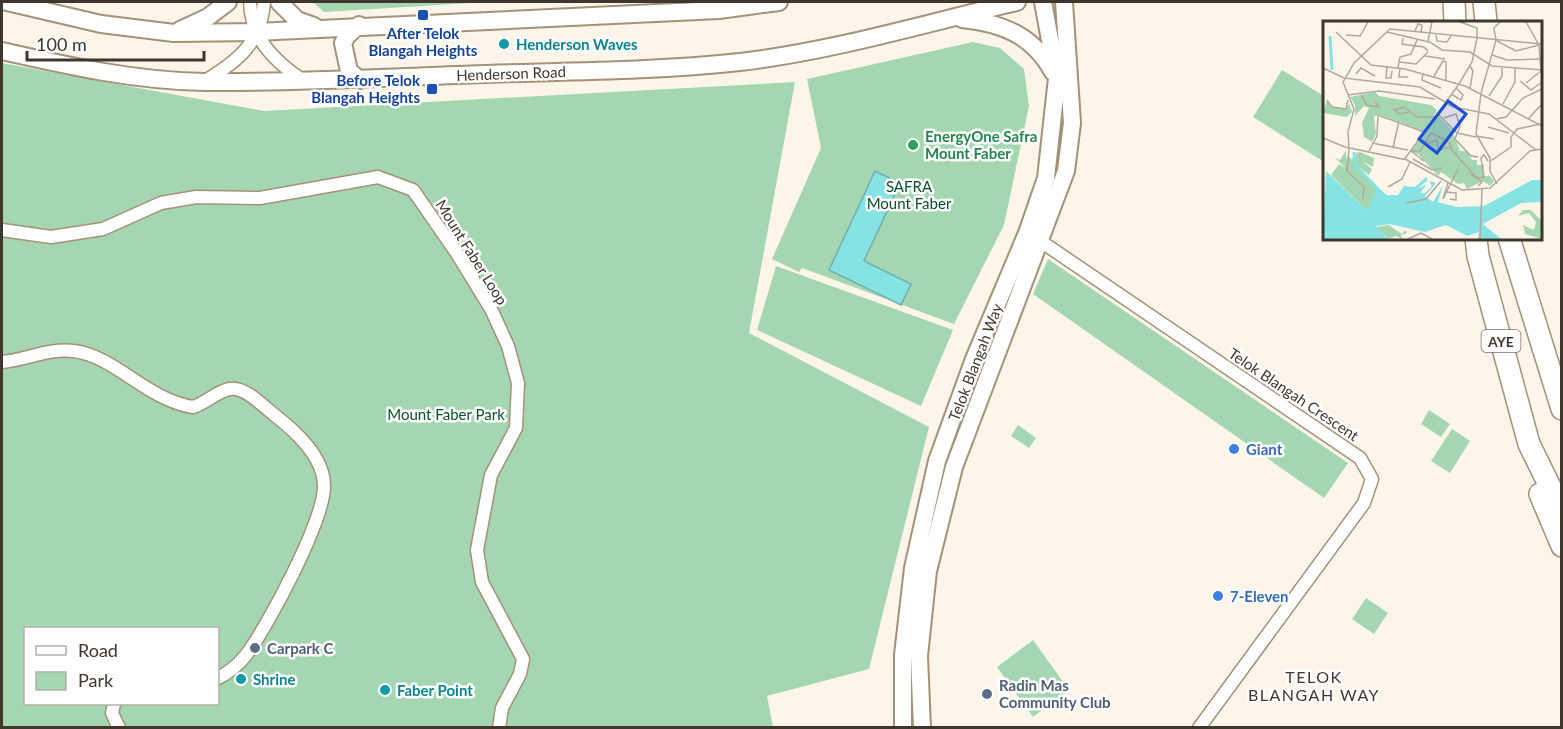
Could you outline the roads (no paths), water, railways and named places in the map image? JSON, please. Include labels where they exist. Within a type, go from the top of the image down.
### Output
[{"type":"highway","points":[[1454,2],[1455,21]]},
{"type":"highway","points":[[1484,2],[1486,21]]},
{"type":"highway","name":"AYE","points":[[1476,240],[1478,256],[1529,444],[1562,511]]},
{"type":"highway","name":"AYE","points":[[1510,240],[1562,409]]},
{"type":"highway","points":[[1529,444],[1541,498],[1562,546]]},
{"type":"main road","points":[[7,2],[101,24],[174,33],[256,32],[778,2]]},
{"type":"main road","points":[[174,33],[208,17],[228,2]]},
{"type":"main road","points":[[279,2],[297,20],[319,27]]},
{"type":"main road","name":"Henderson Road","points":[[2,51],[87,69],[204,82],[360,80],[644,70],[742,61],[821,47],[1017,2]]},
{"type":"main road","name":"Telok Blangah Way","points":[[922,728],[919,656],[931,560],[954,467],[1034,237],[1046,178],[1057,78],[1043,2]]},
{"type":"main road","name":"Telok Blangah Way","points":[[903,728],[903,655],[913,568],[937,461],[974,359],[1066,171],[1072,123],[1064,2]]},
{"type":"main road","points":[[949,18],[992,22],[1016,32],[1036,46],[1057,78]]},
{"type":"main road","points":[[359,25],[346,36],[343,43],[349,71],[360,80]]},
{"type":"street","points":[[250,2],[250,20],[256,32],[277,60],[302,80]]},
{"type":"street","points":[[204,82],[236,63],[261,26],[264,2]]},
{"type":"street","name":"Mount Faber Loop","points":[[2,230],[51,237],[103,229],[161,203],[196,197],[260,198],[378,177],[413,190],[458,255],[491,309],[508,346],[519,383],[516,428],[492,476],[477,550],[482,582],[522,659],[520,674],[502,708],[499,728]]},
{"type":"street","name":"Telok Blangah Crescent","points":[[1034,237],[1360,458],[1372,479],[1364,503],[1199,728]]},
{"type":"street","points":[[2,362],[57,349],[77,351],[97,358],[154,395],[193,407],[204,404],[227,390],[237,389],[284,422],[308,446],[321,471],[324,485],[314,526],[284,590],[245,656],[219,677]]},
{"type":"street","points":[[114,705],[112,713],[119,728]]},
{"type":"water","points":[[875,171],[900,183],[864,261],[911,284],[901,305],[829,270]]},
{"type":"place","name":"After Telok Blangah Heights","points":[[423,15]]},
{"type":"place","name":"Henderson Waves","points":[[504,44]]},
{"type":"place","name":"Before Telok Blangah Heights","points":[[432,89]]},
{"type":"place","name":"EnergyOne Safra Mount Faber","points":[[913,145]]},
{"type":"place","name":"Giant","points":[[1234,449]]},
{"type":"place","name":"7-Eleven","points":[[1218,596]]},
{"type":"place","name":"Carpark C","points":[[255,648]]},
{"type":"place","name":"Shrine","points":[[241,679]]},
{"type":"place","name":"Faber Point","points":[[385,690]]},
{"type":"place","name":"Radin Mas Community Club","points":[[987,694]]},
{"type":"district","name":"TELOK BLANGAH WAY","points":[[1314,685]]},
{"type":"park label","name":"SAFRA Mount Faber","points":[[909,194]]},
{"type":"park label","name":"Mount Faber Park","points":[[446,414]]}]
